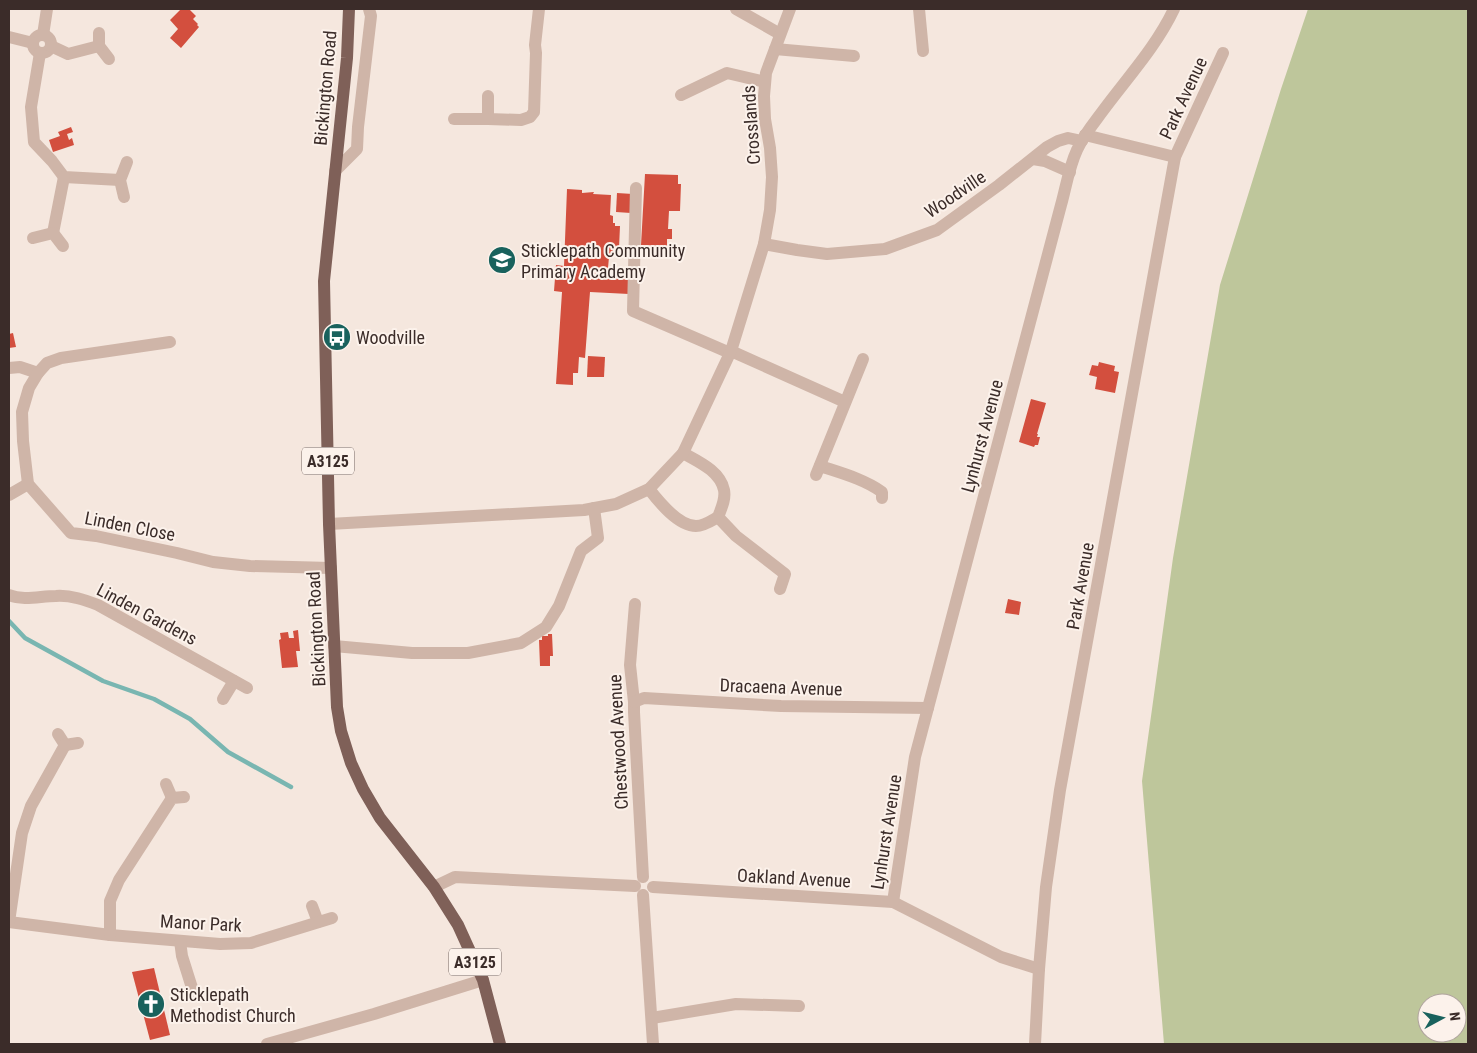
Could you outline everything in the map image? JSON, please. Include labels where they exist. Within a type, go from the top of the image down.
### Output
[{"type":"main road","name":"Bickington Road","points":[[350,9],[347,58],[324,281],[329,524],[338,715],[351,763],[363,789],[380,818],[434,887],[458,925],[483,980],[500,1044]]},
{"type":"street","points":[[47,9],[32,107],[34,142],[64,177],[53,233],[63,246]]},
{"type":"street","name":"Bickington Road","points":[[335,171],[357,150],[371,16],[369,9]]},
{"type":"street","points":[[454,119],[521,120],[530,118],[534,112],[535,45],[539,9]]},
{"type":"street","points":[[736,9],[780,34]]},
{"type":"street","name":"Crosslands","points":[[764,244],[770,210],[772,177],[765,119],[765,82],[766,73],[790,9]]},
{"type":"street","points":[[919,9],[924,51]]},
{"type":"street","name":"Lynhurst Avenue","points":[[893,902],[915,757],[1076,150],[1118,90],[1140,64],[1169,20],[1174,9]]},
{"type":"street","points":[[9,38],[41,44],[68,54],[99,40],[109,59]]},
{"type":"street","points":[[775,49],[854,56]]},
{"type":"street","name":"Park Avenue","points":[[1035,1044],[1046,887],[1060,790],[1175,157],[1222,54]]},
{"type":"street","points":[[681,95],[727,73],[765,82]]},
{"type":"street","points":[[488,96],[488,119]]},
{"type":"street","name":"Park Avenue","points":[[1084,138],[1175,157]]},
{"type":"street","name":"Woodville","points":[[764,244],[828,254],[885,249],[937,230],[1058,140],[1084,138]]},
{"type":"street","points":[[1033,159],[1045,161],[1070,172]]},
{"type":"street","points":[[124,196],[120,180],[127,162]]},
{"type":"street","points":[[64,177],[120,180]]},
{"type":"street","points":[[636,188],[633,311],[845,402]]},
{"type":"street","points":[[33,238],[53,233]]},
{"type":"street","points":[[329,524],[594,508],[616,504],[649,489],[684,453],[730,352],[764,244]]},
{"type":"street","points":[[9,495],[28,484],[22,412],[29,388],[38,372],[47,363],[61,358],[170,342]]},
{"type":"street","points":[[863,358],[818,471],[845,474],[875,487],[882,492],[882,498]]},
{"type":"street","points":[[9,368],[20,367],[38,372]]},
{"type":"street","points":[[649,489],[683,523],[696,526],[706,524],[718,517],[724,503],[724,490],[718,477],[703,464],[684,453]]},
{"type":"street","name":"Linden Close","points":[[28,484],[71,533],[96,536],[213,562],[250,566],[331,568]]},
{"type":"street","points":[[334,646],[412,653],[468,653],[521,643],[546,627],[559,606],[581,550],[598,538],[594,508]]},
{"type":"street","points":[[718,517],[736,536],[785,574],[780,589]]},
{"type":"street","name":"Linden Gardens","points":[[9,595],[31,599],[58,595],[80,598],[98,605],[247,688]]},
{"type":"street","name":"Chestwood Avenue","points":[[635,604],[630,665],[634,702],[653,1044]]},
{"type":"street","points":[[223,699],[234,681]]},
{"type":"street","name":"Dracaena Avenue","points":[[634,702],[644,698],[781,706],[928,708]]},
{"type":"street","name":"Manor Park","points":[[67,741],[31,806],[22,833],[9,922],[110,935],[220,944],[251,943],[332,918]]},
{"type":"street","points":[[110,935],[110,900],[119,880],[178,798],[166,784]]},
{"type":"street","name":"Oakland Avenue","points":[[434,887],[455,877],[643,886],[893,902],[1001,957],[1039,969]]},
{"type":"street","points":[[312,906],[318,922]]},
{"type":"street","points":[[180,941],[182,956],[193,991]]},
{"type":"street","points":[[267,1044],[374,1014],[483,980]]},
{"type":"street","points":[[652,1018],[736,1004],[799,1006]]},
{"type":"green space","points":[[1308,9],[1468,9],[1468,1044],[1164,1044],[1142,781],[1173,558],[1220,285]]},
{"type":"building","points":[[181,9],[189,9],[196,16],[193,19],[199,27],[181,48],[170,38],[178,29],[170,20]]},
{"type":"building","points":[[71,127],[73,132],[67,134],[69,140],[72,138],[74,145],[53,152],[49,140],[60,136],[58,132]]},
{"type":"building","points":[[645,174],[678,175],[678,184],[681,184],[680,211],[669,211],[668,229],[672,229],[672,239],[667,239],[667,246],[641,245]]},
{"type":"building","points":[[567,189],[582,190],[582,193],[594,192],[593,194],[611,195],[610,215],[613,216],[615,226],[620,226],[619,248],[613,248],[613,257],[609,257],[608,268],[631,269],[629,294],[590,292],[585,358],[579,357],[578,373],[573,373],[573,385],[556,384],[562,292],[554,291],[556,265],[564,266]]},
{"type":"building","points":[[617,193],[633,194],[631,213],[616,212]]},
{"type":"building","points":[[13,333],[16,347],[9,348],[9,334]]},
{"type":"building","points":[[588,356],[605,357],[604,377],[587,377]]},
{"type":"building","points":[[1099,362],[1115,366],[1114,371],[1119,372],[1115,393],[1095,389],[1097,377],[1089,375],[1092,365],[1098,366]]},
{"type":"building","points":[[1031,399],[1046,403],[1037,434],[1037,437],[1040,437],[1038,445],[1034,447],[1019,442]]},
{"type":"building","points":[[1008,599],[1021,602],[1019,615],[1005,613]]},
{"type":"building","points":[[298,630],[300,651],[296,651],[298,667],[282,668],[280,633],[288,632],[289,638],[294,638],[293,631]]},
{"type":"building","points":[[548,634],[552,634],[553,656],[550,656],[550,666],[540,666],[539,640],[542,640],[542,636],[548,636]]},
{"type":"building","name":"Sticklepath Methodist Church","points":[[154,968],[170,1035],[150,1040],[132,972]]},
{"type":"waterway","points":[[9,621],[25,638],[103,681],[154,699],[190,719],[228,752],[291,787]]},
{"type":"place","name":"Sticklepath Community Primary Academy","points":[[502,260]]},
{"type":"place","name":"Woodville","points":[[337,337]]},
{"type":"place","name":"Sticklepath Methodist Church","points":[[151,1004]]}]
